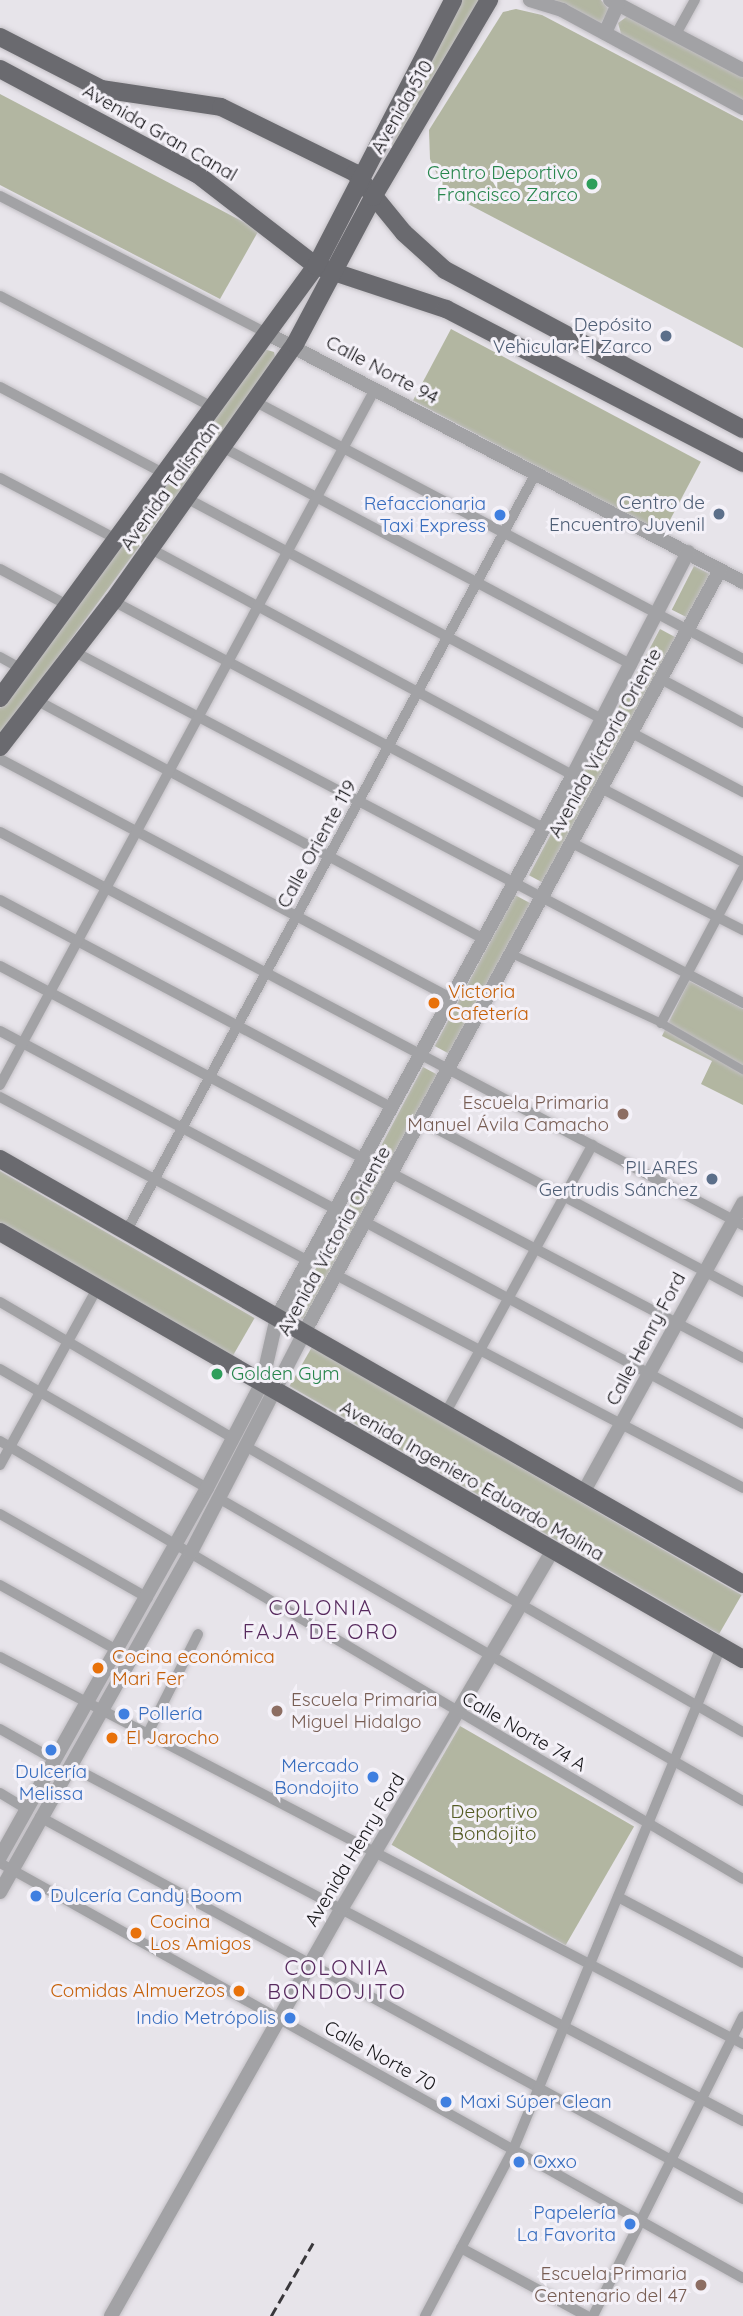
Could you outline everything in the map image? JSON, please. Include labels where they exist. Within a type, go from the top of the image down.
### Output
[{"type":"main road","name":"Avenida 510","points":[[344,232],[362,182],[453,0]]},
{"type":"main road","name":"Avenida 510","points":[[344,232],[373,197],[489,0]]},
{"type":"main road","name":"Avenida Gran Canal","points":[[0,37],[101,89],[221,107],[355,173],[404,233],[445,270],[743,429]]},
{"type":"main road","name":"Avenida Gran Canal","points":[[0,69],[197,174],[316,266],[335,269],[446,309],[743,463]]},
{"type":"main road","name":"Avenida Talismán","points":[[0,698],[163,473],[344,232]]},
{"type":"main road","name":"Avenida Talismán","points":[[0,747],[75,652],[188,499],[295,344],[335,269],[344,232]]},
{"type":"main road","points":[[0,1159],[743,1584]]},
{"type":"main road","name":"Avenida Ingeniero Eduardo Molina","points":[[0,1232],[552,1552],[743,1659]]},
{"type":"street","points":[[530,0],[605,33],[743,107]]},
{"type":"street","points":[[676,34],[695,0]]},
{"type":"street","points":[[605,33],[614,2],[743,70]]},
{"type":"street","name":"Calle Norte 94","points":[[0,195],[268,334],[295,344],[375,389],[743,582]]},
{"type":"street","points":[[0,296],[212,407]]},
{"type":"street","points":[[0,387],[163,473]]},
{"type":"street","points":[[0,1085],[375,389]]},
{"type":"street","points":[[256,402],[505,536],[743,659]]},
{"type":"street","points":[[224,448],[632,665]]},
{"type":"street","name":"Calle Oriente 119","points":[[127,1230],[391,747],[536,473]]},
{"type":"street","points":[[0,478],[116,538]]},
{"type":"street","points":[[188,499],[603,720]]},
{"type":"street","points":[[151,549],[573,775]]},
{"type":"street","name":"Avenida Victoria Oriente","points":[[0,1892],[6,1867],[70,1766],[247,1447],[269,1387],[277,1317],[512,881],[603,720],[688,552]]},
{"type":"street","points":[[0,569],[67,604]]},
{"type":"street","name":"Avenida Victoria Oriente","points":[[0,1857],[85,1704],[148,1598],[233,1438],[304,1333],[338,1276],[720,569]]},
{"type":"street","points":[[113,601],[543,828]]},
{"type":"street","points":[[75,652],[743,1003]]},
{"type":"street","points":[[0,657],[20,668]]},
{"type":"street","points":[[661,679],[743,723]]},
{"type":"street","points":[[36,700],[482,938]]},
{"type":"street","points":[[632,733],[743,792]]},
{"type":"street","points":[[0,759],[451,998]]},
{"type":"street","points":[[601,788],[743,862]]},
{"type":"street","points":[[0,832],[105,890],[267,972],[449,1071],[738,1222]]},
{"type":"street","points":[[572,843],[743,930]]},
{"type":"street","points":[[661,1023],[743,869]]},
{"type":"street","points":[[0,901],[391,1107]]},
{"type":"street","points":[[512,954],[661,1023],[743,1070]]},
{"type":"street","points":[[0,966],[363,1158]]},
{"type":"street","points":[[0,1031],[335,1209]]},
{"type":"street","points":[[0,1097],[308,1261]]},
{"type":"street","points":[[422,1121],[743,1292]]},
{"type":"street","points":[[445,1414],[592,1145]]},
{"type":"street","points":[[393,1174],[743,1358]]},
{"type":"street","name":"Calle Henry Ford","points":[[583,1493],[704,1272],[738,1222],[743,1203]]},
{"type":"street","points":[[367,1223],[743,1424]]},
{"type":"street","points":[[338,1276],[743,1488]]},
{"type":"street","points":[[0,1465],[5,1444],[41,1391],[98,1287]]},
{"type":"street","points":[[0,1302],[233,1438]]},
{"type":"street","points":[[0,1369],[207,1488]]},
{"type":"street","name":"Calle Norte 74 A","points":[[5,1444],[177,1544],[458,1714],[743,1879]]},
{"type":"street","points":[[247,1447],[743,1732]]},
{"type":"street","points":[[220,1499],[743,1801]]},
{"type":"street","points":[[0,1514],[148,1598]]},
{"type":"street","name":"Avenida Henry Ford","points":[[111,2316],[342,1908],[552,1552]]},
{"type":"street","points":[[0,1585],[117,1650]]},
{"type":"street","points":[[147,1735],[198,1634]]},
{"type":"street","points":[[427,2315],[513,2150],[721,1647]]},
{"type":"street","points":[[0,1657],[374,1855],[743,2044]]},
{"type":"street","points":[[0,1729],[55,1760]]},
{"type":"street","points":[[70,1766],[743,2121]]},
{"type":"street","points":[[0,1793],[27,1809]]},
{"type":"street","points":[[40,1817],[743,2199]]},
{"type":"street","name":"Calle Norte 70","points":[[6,1867],[743,2278]]},
{"type":"street","points":[[618,1897],[743,1963]]},
{"type":"street","points":[[593,2316],[743,2017]]},
{"type":"street","points":[[461,2248],[587,2316]]},
{"type":"green space","points":[[459,0],[481,0],[393,148],[391,146]]},
{"type":"green space","points":[[555,0],[601,0],[609,10],[601,23]]},
{"type":"green space","name":"Centro Deportivo Francisco Zarco","points":[[516,9],[542,15],[743,121],[743,348],[445,192],[430,159],[429,130],[503,12]]},
{"type":"green space","points":[[629,15],[743,75],[743,100],[622,37],[618,23]]},
{"type":"green space","points":[[0,94],[259,230],[220,299],[0,185]]},
{"type":"green space","points":[[451,329],[701,462],[663,533],[413,401]]},
{"type":"green space","points":[[264,349],[274,352],[276,360],[0,736],[0,708]]},
{"type":"green space","points":[[694,566],[710,574],[688,618],[672,610]]},
{"type":"green space","points":[[660,629],[677,638],[546,884],[529,875]]},
{"type":"green space","points":[[515,895],[532,904],[451,1055],[435,1046]]},
{"type":"green space","points":[[689,981],[743,1009],[743,1105],[701,1084],[712,1061],[662,1036]]},
{"type":"green space","points":[[423,1067],[440,1076],[309,1322],[292,1313]]},
{"type":"green space","points":[[0,1171],[255,1318],[231,1359],[0,1225]]},
{"type":"green space","points":[[312,1347],[742,1595],[719,1634],[290,1386]]},
{"type":"green space","name":"Deportivo Bondojito","points":[[460,1726],[634,1826],[566,1945],[392,1845]]},
{"type":"railway","points":[[271,2316],[313,2243]]},
{"type":"place","name":"Centro Deportivo Francisco Zarco","points":[[592,184]]},
{"type":"place","name":"Depósito Vehicular El Zarco","points":[[666,336]]},
{"type":"place","name":"Centro de Encuentro Juvenil","points":[[719,514]]},
{"type":"place","name":"Refaccionaria Taxi Express","points":[[500,515]]},
{"type":"place","name":"Victoria Cafetería","points":[[434,1003]]},
{"type":"place","name":"Escuela Primaria Manuel Ávila Camacho","points":[[623,1114]]},
{"type":"place","name":"PILARES Gertrudis Sánchez","points":[[712,1179]]},
{"type":"place","name":"Golden Gym","points":[[217,1374]]},
{"type":"place","name":"Cocina económica Mari Fer","points":[[98,1668]]},
{"type":"place","name":"Escuela Primaria Miguel Hidalgo","points":[[277,1711]]},
{"type":"place","name":"Pollería","points":[[124,1714]]},
{"type":"place","name":"El Jarocho","points":[[112,1738]]},
{"type":"place","name":"Dulcería Melissa","points":[[51,1750]]},
{"type":"place","name":"Mercado Bondojito","points":[[373,1777]]},
{"type":"place","name":"Dulcería Candy Boom","points":[[36,1896]]},
{"type":"place","name":"Cocina Los Amigos","points":[[136,1933]]},
{"type":"place","name":"Comidas Almuerzos","points":[[239,1991]]},
{"type":"place","name":"Indio Metrópolis","points":[[290,2018]]},
{"type":"place","name":"Maxi Súper Clean","points":[[446,2102]]},
{"type":"place","name":"Oxxo","points":[[519,2162]]},
{"type":"place","name":"Papelería La Favorita","points":[[630,2224]]},
{"type":"place","name":"Escuela Primaria Centenario del 47","points":[[701,2285]]},
{"type":"district","name":"COLONIA FAJA DE ORO","points":[[321,1619]]},
{"type":"district","name":"COLONIA BONDOJITO","points":[[337,1979]]}]
